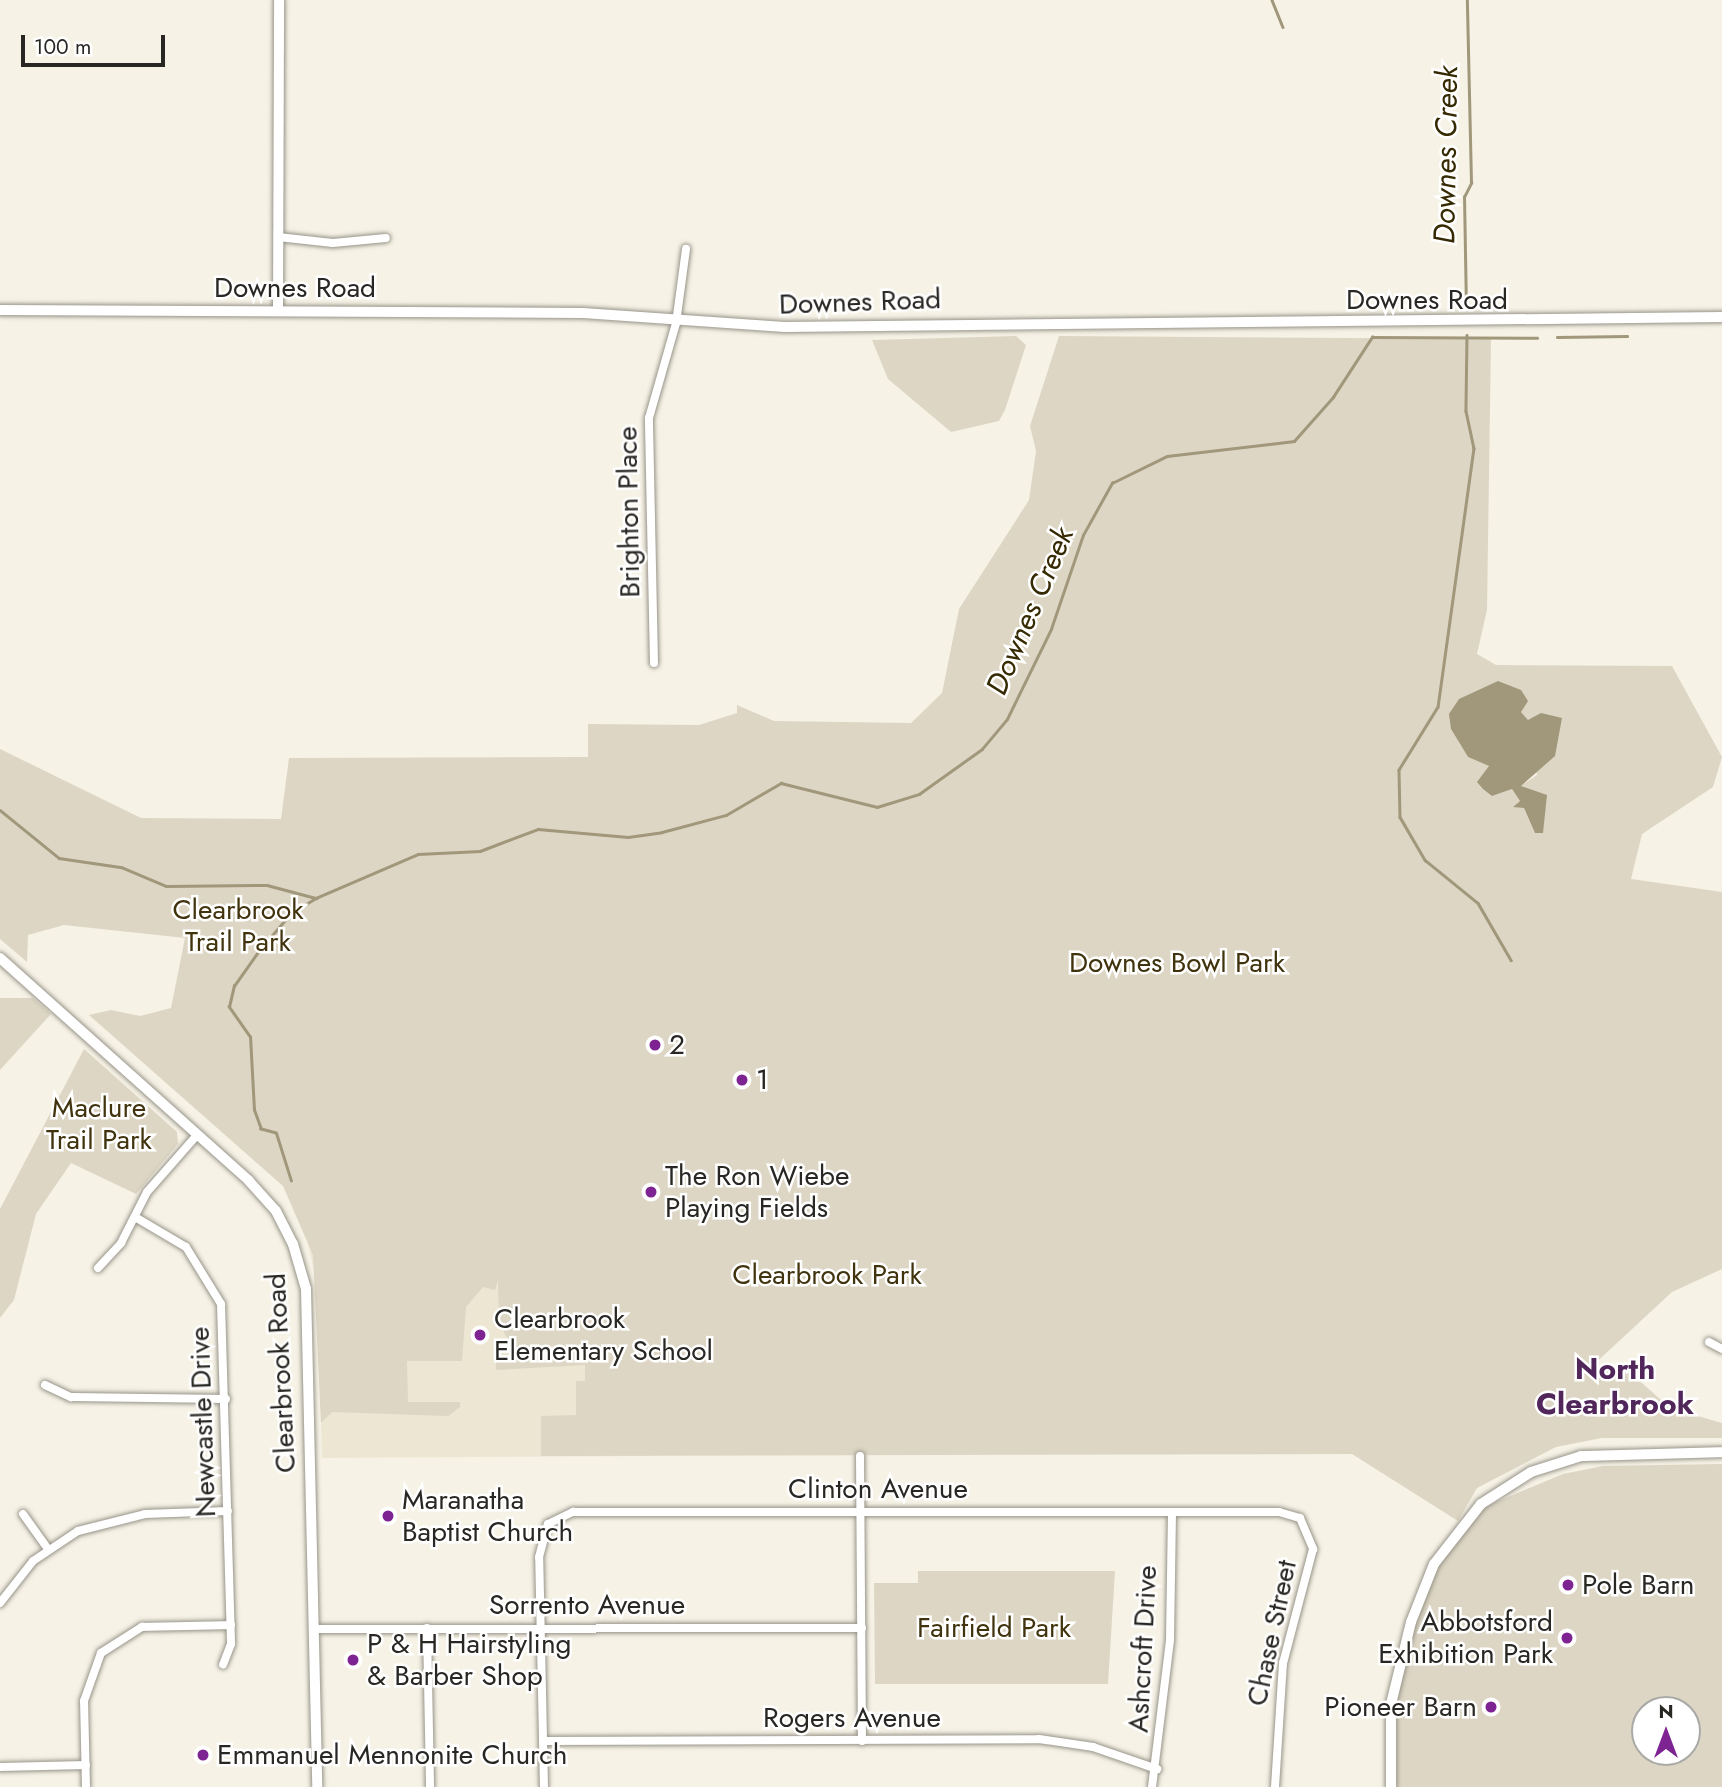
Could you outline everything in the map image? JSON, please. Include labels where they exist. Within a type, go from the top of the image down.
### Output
[{"type":"main road","points":[[278,311],[279,0]]},
{"type":"main road","name":"Downes Road","points":[[0,310],[583,313],[676,323],[1386,324],[1722,317]]},
{"type":"main road","name":"Clearbrook Road","points":[[0,958],[198,1134],[276,1211],[306,1289],[317,1787]]},
{"type":"main road","points":[[1391,1787],[1391,1704],[1413,1613],[1434,1564],[1481,1504],[1514,1480],[1581,1456],[1722,1452]]},
{"type":"street","points":[[278,237],[333,243],[386,238]]},
{"type":"street","name":"Brighton Place","points":[[654,663],[648,440],[676,323],[686,249]]},
{"type":"street","points":[[98,1268],[135,1217],[147,1192],[198,1134]]},
{"type":"street","name":"Newcastle Drive","points":[[135,1217],[186,1247],[215,1288],[224,1321],[231,1625],[223,1665]]},
{"type":"street","points":[[1709,1342],[1722,1349]]},
{"type":"street","points":[[45,1385],[71,1397],[226,1399]]},
{"type":"street","points":[[860,1456],[862,1741]]},
{"type":"street","points":[[0,1603],[48,1549],[110,1519],[228,1511]]},
{"type":"street","name":"Clinton Avenue","points":[[544,1787],[540,1543],[548,1524],[565,1513],[1279,1512],[1300,1518],[1310,1532]]},
{"type":"street","name":"Ashcroft Drive","points":[[1152,1787],[1157,1769],[1170,1640],[1172,1513]]},
{"type":"street","points":[[23,1514],[48,1549]]},
{"type":"street","name":"Chase Street","points":[[1275,1787],[1280,1683],[1312,1556],[1310,1532]]},
{"type":"street","points":[[86,1787],[87,1682],[113,1641],[142,1627],[231,1625]]},
{"type":"street","points":[[427,1628],[430,1787]]},
{"type":"street","name":"Sorrento Avenue","points":[[313,1629],[862,1628]]},
{"type":"street","name":"Rogers Avenue","points":[[543,1741],[1055,1740],[1157,1769]]},
{"type":"street","points":[[0,1767],[86,1765]]},
{"type":"shaded area","points":[[1498,681],[1521,690],[1528,701],[1521,712],[1528,720],[1541,713],[1562,718],[1555,756],[1521,786],[1547,795],[1543,833],[1535,833],[1524,808],[1513,807],[1520,801],[1512,789],[1492,796],[1483,789],[1477,782],[1489,766],[1468,757],[1451,729],[1449,714],[1459,699]]},
{"type":"shaded area","name":"Clearbrook Elementary School","points":[[557,1238],[649,1456],[322,1458],[318,1289],[307,1239]]},
{"type":"green space","points":[[1016,336],[1026,345],[999,421],[951,432],[888,379],[872,340]]},
{"type":"green space","points":[[1059,336],[1491,339],[1487,610],[1477,654],[1496,665],[1672,666],[1722,757],[1713,787],[1642,834],[1631,879],[1722,892],[1722,1269],[1672,1292],[1590,1368],[1624,1367],[1670,1408],[1722,1423],[1722,1438],[1602,1438],[1556,1447],[1477,1488],[1458,1521],[1352,1454],[541,1456],[541,1416],[576,1415],[576,1381],[585,1381],[585,1365],[496,1370],[496,1356],[564,1355],[558,1346],[513,1348],[499,1324],[498,1280],[495,1290],[483,1287],[466,1307],[462,1361],[407,1361],[408,1402],[460,1402],[460,1407],[448,1416],[332,1412],[321,1423],[313,1255],[283,1186],[89,1015],[111,1010],[140,1016],[171,1008],[185,938],[64,925],[28,935],[27,962],[0,939],[0,749],[141,818],[281,819],[289,758],[588,757],[588,724],[699,725],[737,713],[737,705],[774,721],[911,723],[942,693],[959,609],[1029,500],[1036,451],[1030,426]],"holes":[[[1521,712],[1528,720],[1537,775],[1520,786],[1543,833],[1535,833],[1524,808],[1514,806],[1520,801],[1512,789],[1492,796],[1485,775],[1489,766],[1468,757],[1451,729]]]},
{"type":"green space","points":[[0,998],[33,998],[51,1014],[0,1070]]},
{"type":"green space","name":"Maclure Trail Park","points":[[84,1049],[177,1132],[178,1144],[136,1194],[71,1163],[36,1214],[14,1300],[0,1318],[0,1209]]},
{"type":"green space","name":"Abbotsford Exhibition Park","points":[[1722,1464],[1722,1787],[1397,1787],[1396,1705],[1416,1623],[1437,1566],[1484,1507],[1563,1474],[1603,1466]]},
{"type":"green space","name":"Fairfield Park","points":[[918,1571],[1115,1571],[1108,1684],[875,1684],[874,1583],[918,1583]]},
{"type":"waterway","points":[[1272,0],[1283,27]]},
{"type":"waterway","name":"Downes Creek","points":[[1466,310],[1464,197],[1471,183],[1467,0]]},
{"type":"waterway","points":[[1467,335],[1466,411],[1474,448],[1438,707],[1399,770],[1400,817],[1425,860],[1478,903],[1511,960]]},
{"type":"waterway","points":[[1557,337],[1627,336]]},
{"type":"waterway","name":"Downes Creek","points":[[0,810],[59,858],[121,867],[166,886],[267,885],[316,898],[418,854],[480,851],[538,829],[628,837],[662,832],[726,815],[781,783],[877,807],[919,794],[982,749],[1007,719],[1051,629],[1083,535],[1112,483],[1167,456],[1294,441],[1333,397],[1372,337],[1537,338]]},
{"type":"waterway","points":[[291,1181],[276,1133],[261,1129],[254,1110],[250,1037],[229,1007],[234,986],[258,952],[291,913],[316,898]]},
{"type":"place","name":"2","points":[[655,1045]]},
{"type":"place","name":"1","points":[[742,1080]]},
{"type":"place","name":"The Ron Wiebe Playing Fields","points":[[651,1192]]},
{"type":"place","name":"Clearbrook Elementary School","points":[[480,1335]]},
{"type":"place","name":"Maranatha Baptist Church","points":[[388,1516]]},
{"type":"place","name":"Pole Barn","points":[[1568,1585]]},
{"type":"place","name":"Abbotsford Exhibition Park","points":[[1567,1638]]},
{"type":"place","name":"P & H Hairstyling & Barber Shop","points":[[353,1660]]},
{"type":"place","name":"Pioneer Barn","points":[[1491,1707]]},
{"type":"place","name":"Emmanuel Mennonite Church","points":[[203,1755]]},
{"type":"district","name":"North Clearbrook","points":[[1615,1386]]},
{"type":"park label","name":"Clearbrook Trail Park","points":[[238,926]]},
{"type":"park label","name":"Downes Bowl Park","points":[[1177,963]]},
{"type":"park label","name":"Clearbrook Park","points":[[827,1275]]}]
